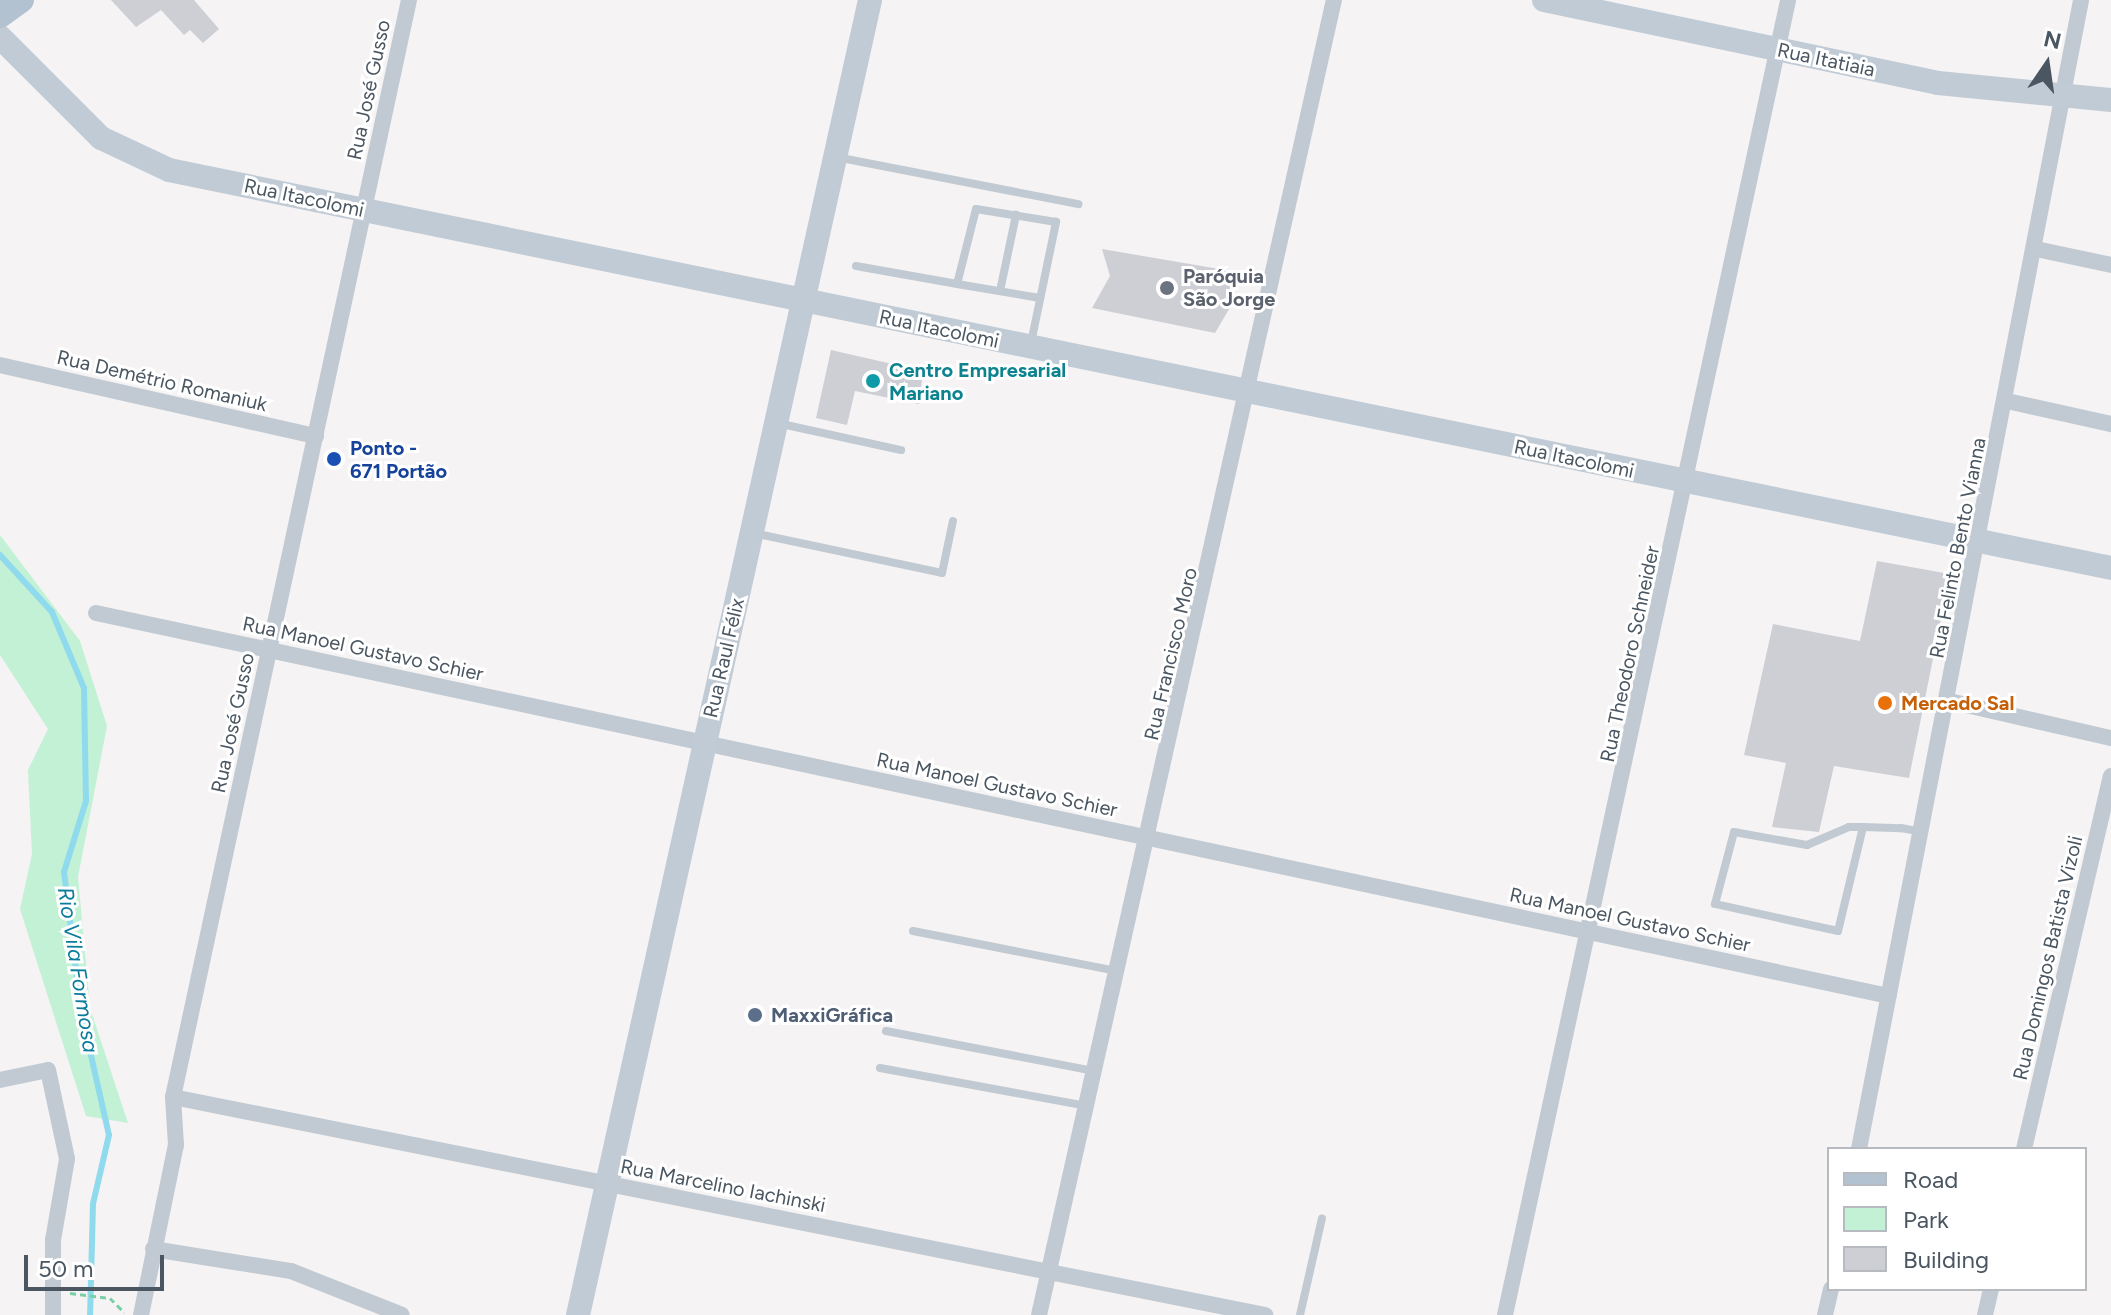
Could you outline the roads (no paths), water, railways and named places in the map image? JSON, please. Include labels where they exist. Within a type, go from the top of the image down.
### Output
[{"type":"main road","points":[[0,15],[21,0]]},
{"type":"main road","name":"Rua Raul Félix","points":[[578,1315],[870,0]]},
{"type":"main road","name":"Rua Itatiaia","points":[[1544,0],[1976,90],[2064,94],[2111,100]]},
{"type":"main road","name":"Rua Itacolomi","points":[[0,37],[101,138],[169,170],[1685,482],[1983,538],[2111,568]]},
{"type":"street","name":"Rua José Gusso","points":[[141,1315],[179,1126],[173,1097],[409,0]]},
{"type":"street","name":"Rua Francisco Moro","points":[[1039,1315],[1149,838],[1334,0]]},
{"type":"street","name":"Rua Theodoro Schneider","points":[[1505,1315],[1591,932],[1788,0]]},
{"type":"street","name":"Rua Felinto Bento Vianna","points":[[1859,1147],[1983,538],[2081,0]]},
{"type":"street","points":[[2036,249],[2111,265]]},
{"type":"street","name":"Rua Demétrio Romaniuk","points":[[0,365],[316,436]]},
{"type":"street","points":[[2007,401],[2111,424]]},
{"type":"street","name":"Rua Manoel Gustavo Schier","points":[[96,613],[1889,996]]},
{"type":"street","points":[[1949,701],[2111,738]]},
{"type":"street","name":"Rua Domingos Batista Vizoli","points":[[2024,1147],[2111,776]]},
{"type":"street","points":[[0,1080],[48,1070],[67,1159],[53,1240],[53,1315]]},
{"type":"street","name":"Rua Marcelino Iachinski","points":[[173,1097],[1265,1315]]},
{"type":"street","points":[[153,1249],[291,1271],[402,1315]]},
{"type":"street","points":[[1825,1315],[1831,1291]]},
{"type":"street","points":[[1985,1315],[1991,1291]]},
{"type":"lane","points":[[836,157],[1078,204]]},
{"type":"lane","points":[[957,284],[976,209],[1056,222],[1030,347]]},
{"type":"lane","points":[[1000,291],[1016,215]]},
{"type":"lane","points":[[856,266],[1040,298]]},
{"type":"lane","points":[[776,423],[901,450]]},
{"type":"lane","points":[[752,533],[942,573],[953,521]]},
{"type":"lane","points":[[1863,827],[1838,931],[1715,904],[1734,832],[1807,845],[1863,827],[1924,832]]},
{"type":"lane","points":[[913,931],[1118,972]]},
{"type":"lane","points":[[886,1031],[1095,1071]]},
{"type":"lane","points":[[880,1068],[1087,1106]]},
{"type":"lane","points":[[1300,1315],[1322,1218]]},
{"type":"waterway","name":"Rio Vila Formosa","points":[[0,555],[52,612],[84,688],[86,801],[64,872],[81,1011],[109,1135],[93,1204],[90,1315]]},
{"type":"place","name":"Paróquia São Jorge","points":[[1167,288]]},
{"type":"place","name":"Centro Empresarial Mariano","points":[[873,381]]},
{"type":"place","name":"Ponto - 671 Portão","points":[[334,459]]},
{"type":"place","name":"Mercado Sal","points":[[1885,703]]},
{"type":"place","name":"MaxxiGráfica","points":[[755,1015]]}]
